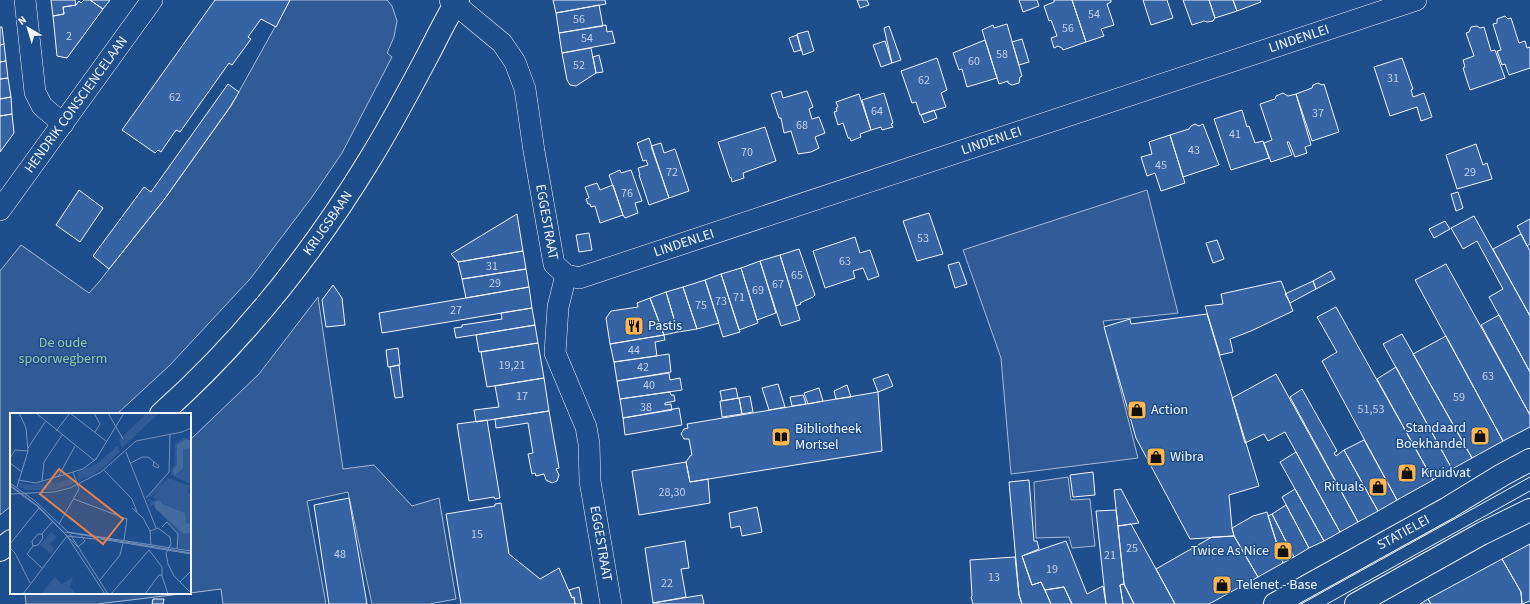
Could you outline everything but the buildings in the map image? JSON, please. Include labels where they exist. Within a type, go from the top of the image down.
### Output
[{"type":"main road","name":"KRIJGSBAAN","points":[[162,413],[208,369],[260,310],[295,269],[325,227],[370,159],[455,1]]},
{"type":"main road","name":"STATIELEI","points":[[1275,604],[1448,508],[1530,460]]},
{"type":"main road","points":[[1356,604],[1481,534],[1530,510]]},
{"type":"main road","points":[[0,550],[10,542]]},
{"type":"street","points":[[25,0],[35,92],[42,106],[62,124]]},
{"type":"street","name":"HENDRIK CONSCIENCELAAN","points":[[0,210],[152,0]]},
{"type":"street","name":"LINDENLEI","points":[[566,275],[579,278],[1416,0]]},
{"type":"street","name":"EGGESTRAAT","points":[[455,1],[502,43],[515,62],[525,89],[534,151],[554,264],[566,275],[558,307],[555,353],[586,427],[589,444],[590,481],[611,604]]},
{"type":"shaded area","name":"De oude spoorwegberm","points":[[290,0],[387,0],[392,6],[397,21],[394,37],[387,53],[392,57],[342,153],[312,197],[250,279],[170,365],[118,413],[10,413],[10,507],[0,515],[0,271],[21,245],[89,293],[164,200],[231,106]]},
{"type":"shaded area","points":[[1147,190],[1178,313],[1103,321],[1138,458],[1011,474],[1001,358],[963,250]]},
{"type":"shaded area","points":[[318,297],[343,469],[374,465],[412,506],[439,498],[456,599],[429,604],[372,604],[348,492],[307,501],[326,604],[223,604],[221,589],[191,593],[191,439],[259,374]]},
{"type":"shaded area","points":[[1068,477],[1071,500],[1090,499],[1095,546],[1072,548],[1069,537],[1036,538],[1034,482]]},
{"type":"shaded area","points":[[25,594],[181,594],[97,604],[26,604]]},
{"type":"tram line","points":[[1301,604],[1530,477]]},
{"type":"tram line","points":[[1327,604],[1530,491]]},
{"type":"place","name":"Pastis","points":[[634,326]]},
{"type":"place","name":"Action","points":[[1137,410]]},
{"type":"place","name":"Standaard Boekhandel","points":[[1480,436]]},
{"type":"place","name":"Bibliotheek Mortsel","points":[[781,437]]},
{"type":"place","name":"Wibra","points":[[1156,457]]},
{"type":"place","name":"Kruidvat","points":[[1407,473]]},
{"type":"place","name":"Rituals","points":[[1378,487]]},
{"type":"place","name":"Twice As Nice","points":[[1283,551]]},
{"type":"place","name":"Telenet - Base","points":[[1222,585]]}]
